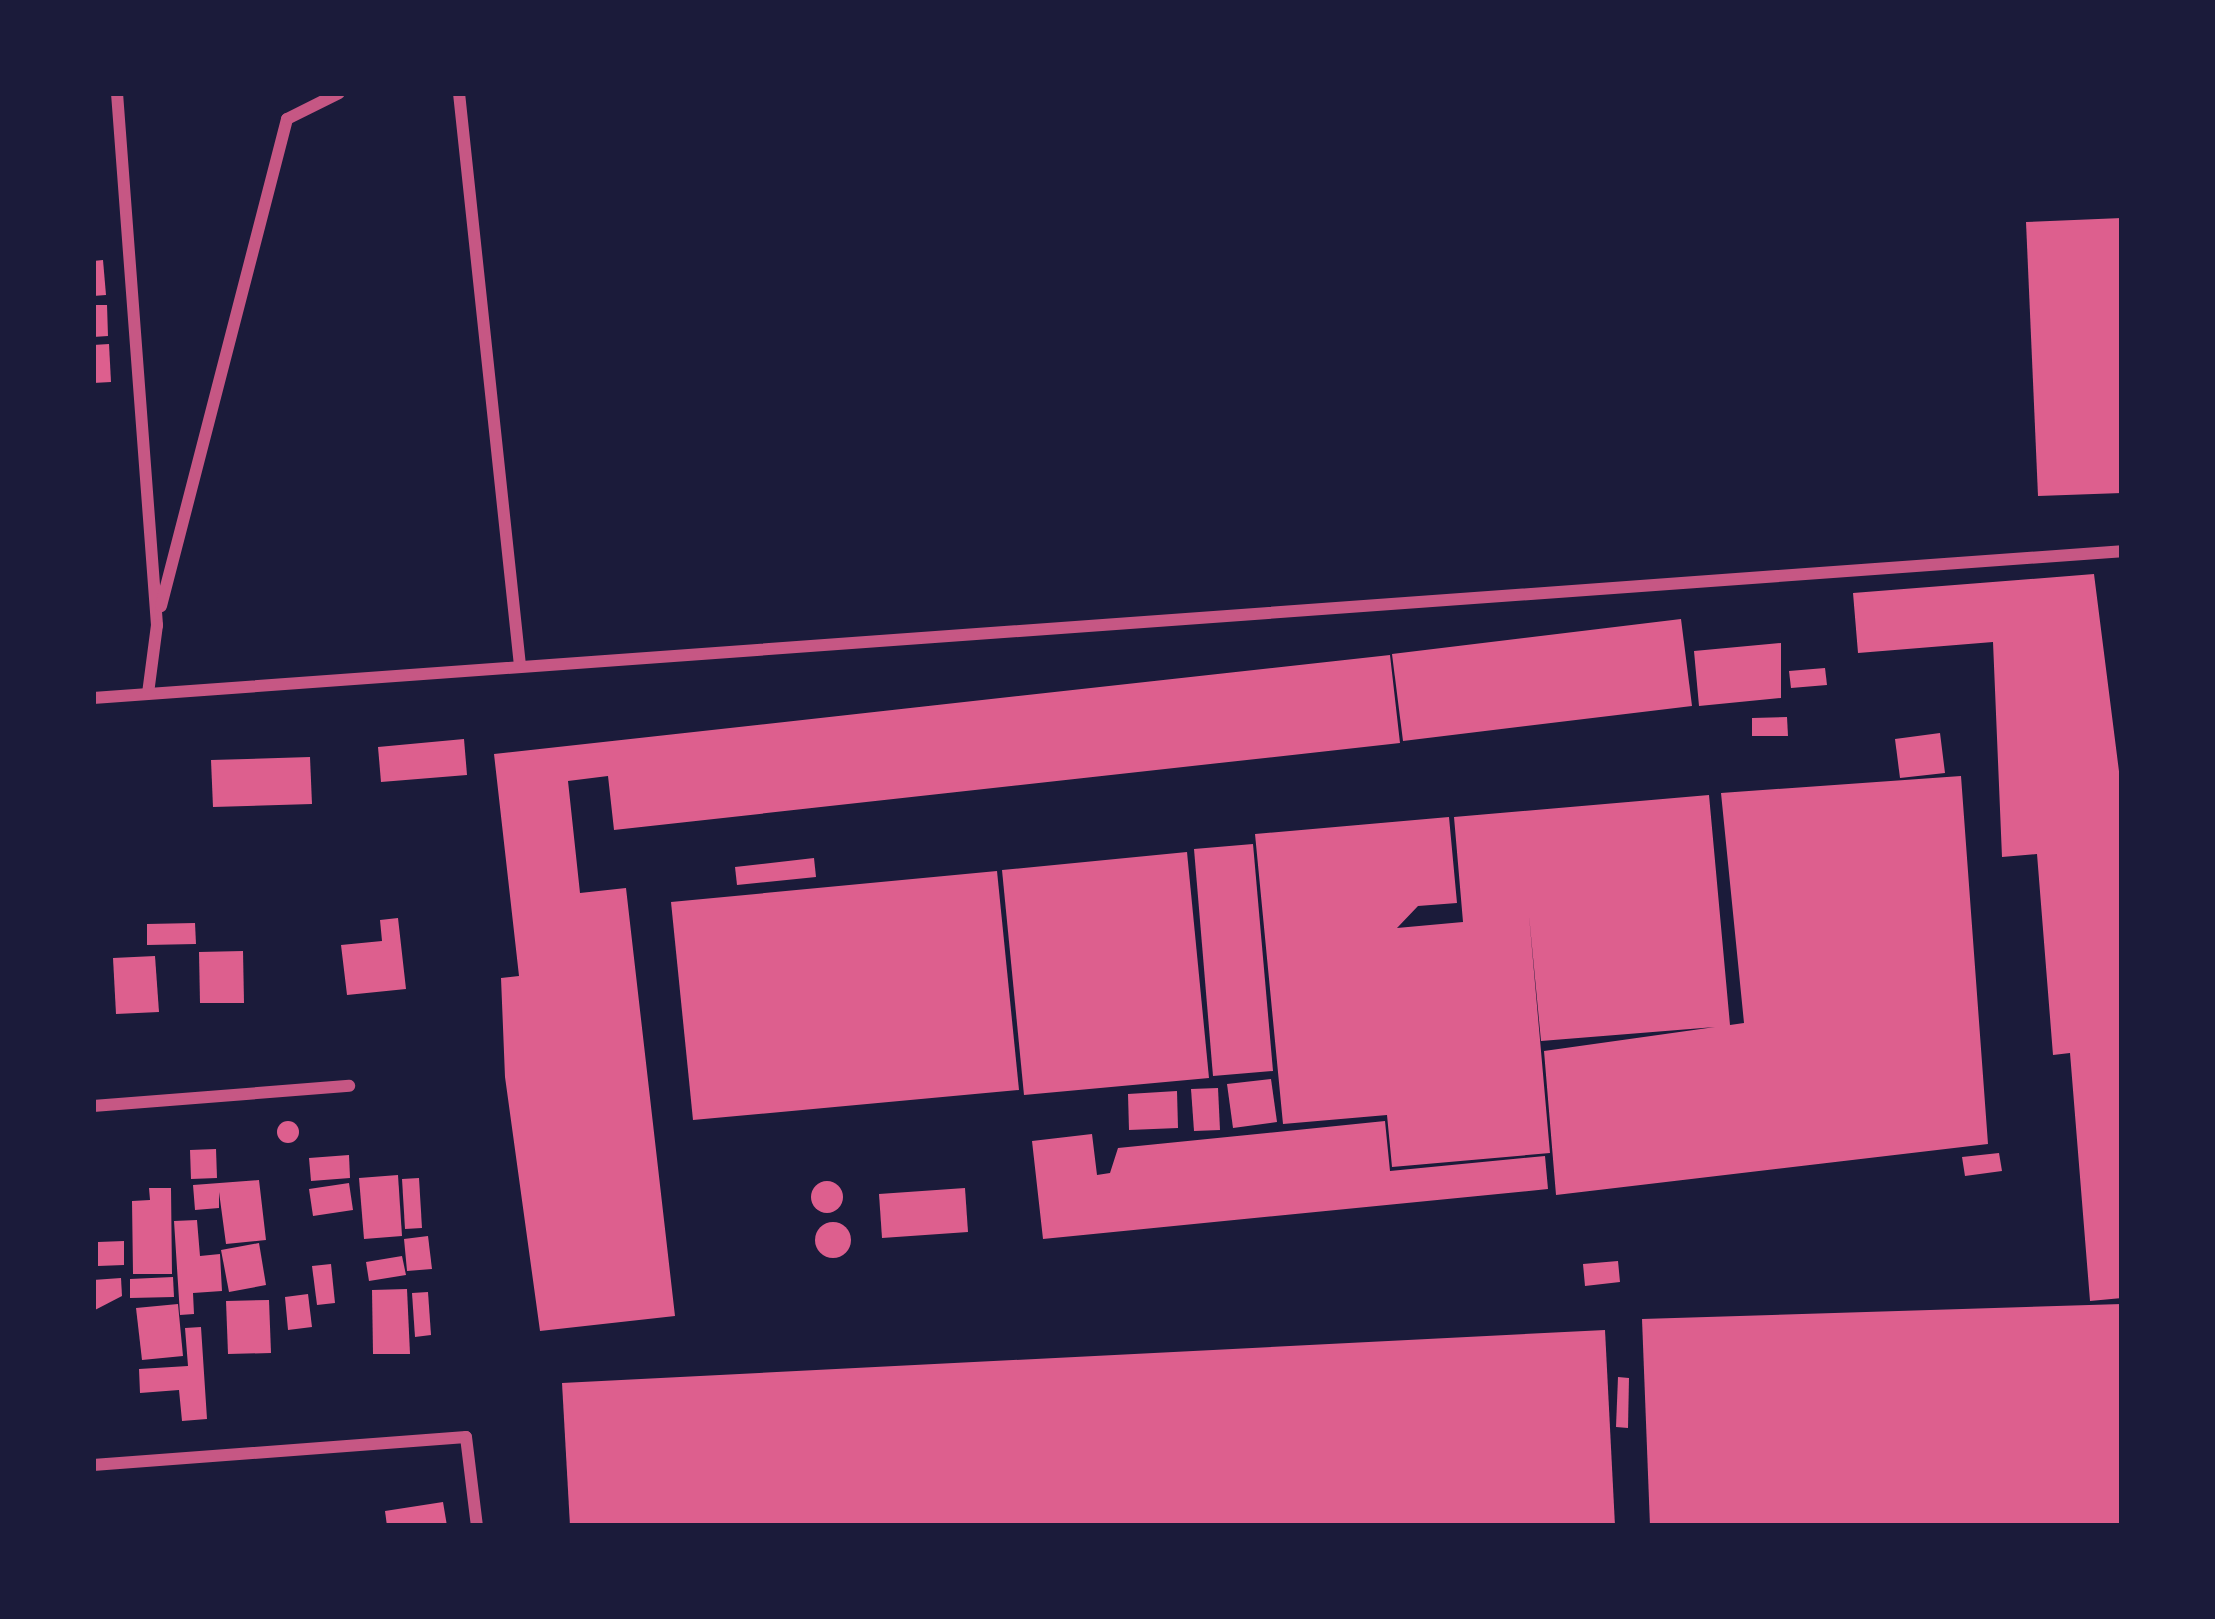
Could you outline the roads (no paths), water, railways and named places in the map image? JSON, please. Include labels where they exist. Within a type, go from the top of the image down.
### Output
[{"type":"street","points":[[117,93],[158,625]]},
{"type":"street","points":[[148,693],[158,625],[287,119],[339,93]]},
{"type":"street","points":[[459,93],[520,666]]},
{"type":"street","points":[[93,698],[2122,550]]},
{"type":"street","points":[[93,1106],[349,1086]]},
{"type":"street","points":[[93,1465],[466,1437],[477,1526]]}]
